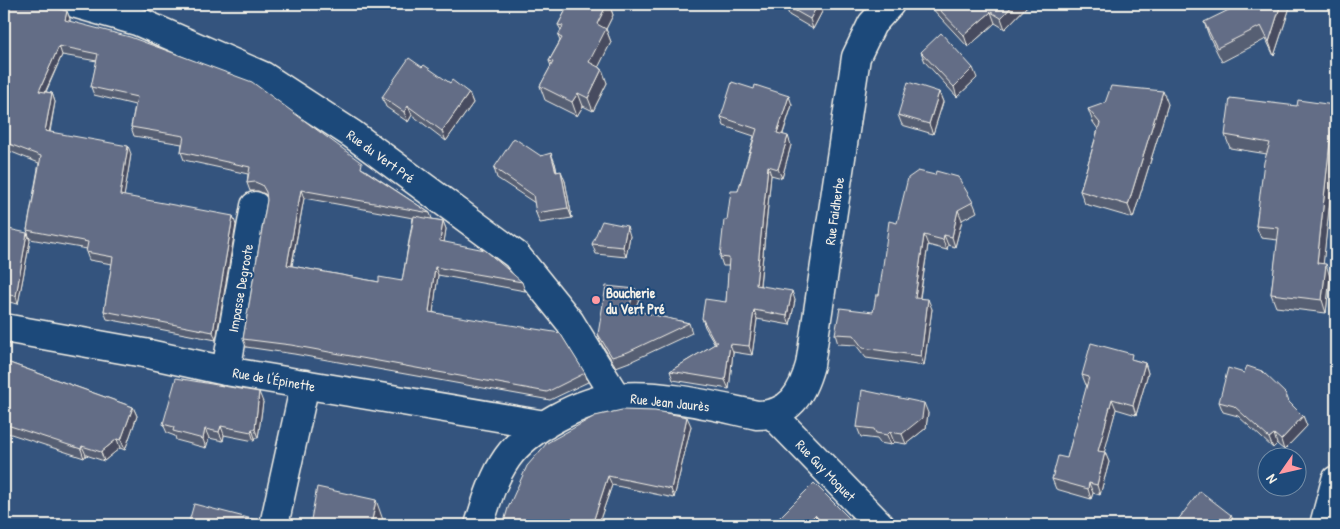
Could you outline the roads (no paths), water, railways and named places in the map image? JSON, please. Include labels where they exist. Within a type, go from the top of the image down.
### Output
[{"type":"street","name":"Rue du Vert Pré","points":[[77,4],[144,24],[263,76],[352,134],[516,256],[570,322],[616,397]]},
{"type":"street","name":"Rue Faidherbe","points":[[773,415],[794,399],[805,383],[824,284],[856,56],[872,24],[890,4]]},
{"type":"street","name":"Impasse Degroote","points":[[226,371],[255,206]]},
{"type":"street","name":"Rue de l'Épinette","points":[[4,328],[144,352],[226,371],[544,425]]},
{"type":"street","points":[[274,525],[305,384]]},
{"type":"street","name":"Rue Jean Jaurès","points":[[480,525],[496,479],[507,458],[524,440],[544,425],[568,412],[616,397],[666,399],[758,415],[773,415]]},
{"type":"street","name":"Rue Guy Moquet","points":[[773,415],[880,525]]},
{"type":"street","points":[[1324,525],[1336,480]]},
{"type":"place","name":"Boucherie du Vert Pré","points":[[596,300]]}]
